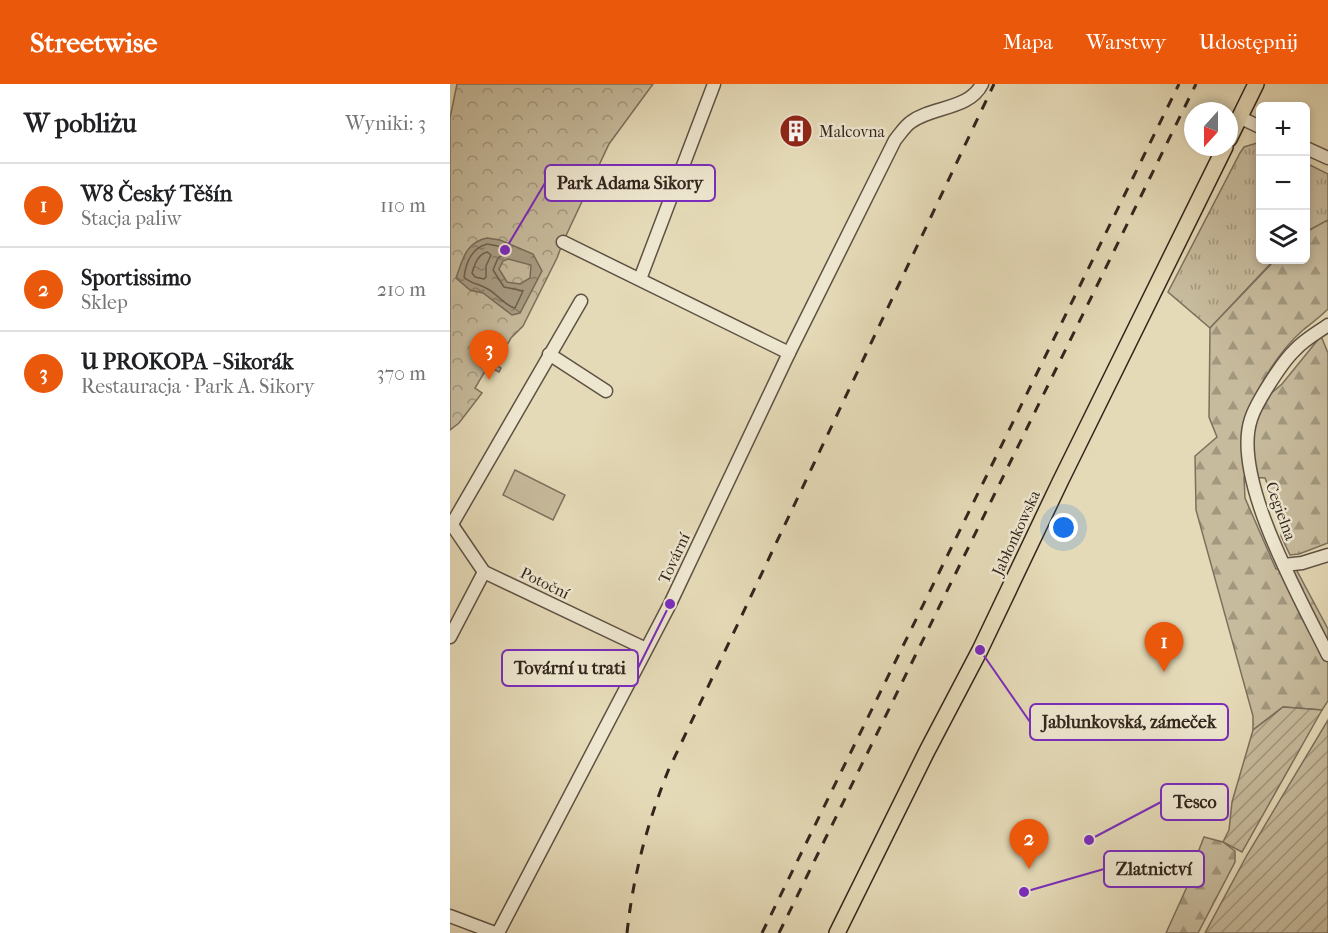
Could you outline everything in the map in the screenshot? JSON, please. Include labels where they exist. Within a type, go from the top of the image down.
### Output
[{"type":"main road","points":[[1239,117],[1256,84]]},
{"type":"main road","name":"Jabłonkowska","points":[[837,933],[980,650],[1221,156]]},
{"type":"street","points":[[640,279],[714,84]]},
{"type":"street","name":"Tovární","points":[[496,933],[670,604],[789,353],[895,140],[912,122],[969,98],[979,90],[981,84]]},
{"type":"street","points":[[1239,117],[1256,125]]},
{"type":"street","points":[[1310,150],[1328,158]]},
{"type":"street","points":[[562,242],[789,353]]},
{"type":"street","points":[[450,638],[484,572],[451,523],[581,301]]},
{"type":"street","name":"Cegielna","points":[[1328,325],[1294,350],[1257,403],[1250,421],[1248,452],[1254,489],[1284,566],[1328,655]]},
{"type":"street","points":[[549,354],[606,390]]},
{"type":"street","points":[[1284,566],[1328,555]]},
{"type":"street","name":"Potoční","points":[[484,572],[646,649]]},
{"type":"street","points":[[450,916],[496,933]]},
{"type":"green space","points":[[457,84],[653,84],[609,144],[523,326],[511,338],[496,365],[501,368],[499,372],[488,366],[475,388],[482,393],[459,423],[450,430],[450,118]]},
{"type":"green space","points":[[1256,143],[1256,264],[1270,264],[1210,328],[1168,292],[1244,147]]},
{"type":"green space","points":[[1310,165],[1328,174],[1328,220],[1310,230]]},
{"type":"green space","points":[[1328,220],[1328,309],[1303,330],[1277,359],[1246,415],[1282,384],[1321,336],[1328,353],[1328,543],[1290,555],[1281,536],[1283,524],[1265,478],[1244,477],[1245,498],[1276,569],[1296,569],[1328,629],[1328,701],[1322,710],[1283,707],[1253,730],[1253,716],[1196,510],[1195,456],[1217,437],[1209,417],[1210,328],[1271,264],[1310,264],[1310,230]]},
{"type":"green space","points":[[515,470],[565,495],[553,520],[503,495]]},
{"type":"green space","points":[[1283,707],[1322,710],[1242,852],[1223,842],[1229,830],[1232,802],[1253,730]]},
{"type":"green space","points":[[1328,720],[1328,933],[1205,933],[1247,855]]},
{"type":"green space","points":[[1204,837],[1223,842],[1235,851],[1235,862],[1198,933],[1166,933],[1196,867],[1195,860]]},
{"type":"water","points":[[487,238],[500,240],[533,254],[542,271],[520,313],[512,315],[483,293],[470,290],[456,278],[469,248]],"holes":[[[508,259],[531,265],[530,278],[520,284],[507,282],[499,269],[503,261]]]},
{"type":"railway","points":[[627,933],[642,850],[668,771],[994,84]]},
{"type":"railway","points":[[762,933],[1179,84]]},
{"type":"railway","points":[[779,933],[1196,84]]},
{"type":"place","name":"Malcovna","points":[[796,131]]},
{"type":"place","name":"Park Adama Sikory","points":[[505,250]]},
{"type":"place","name":"U PROKOPA - Sikorák","points":[[489,380]]},
{"type":"place","name":"Tovární u trati","points":[[670,604]]},
{"type":"place","name":"Jablunkovská, zámeček","points":[[980,650]]},
{"type":"place","name":"W8 Český Těšín","points":[[1164,672]]},
{"type":"place","name":"Tesco","points":[[1089,840]]},
{"type":"place","name":"Sportissimo","points":[[1029,869]]},
{"type":"place","name":"Zlatnictví","points":[[1024,892]]}]
